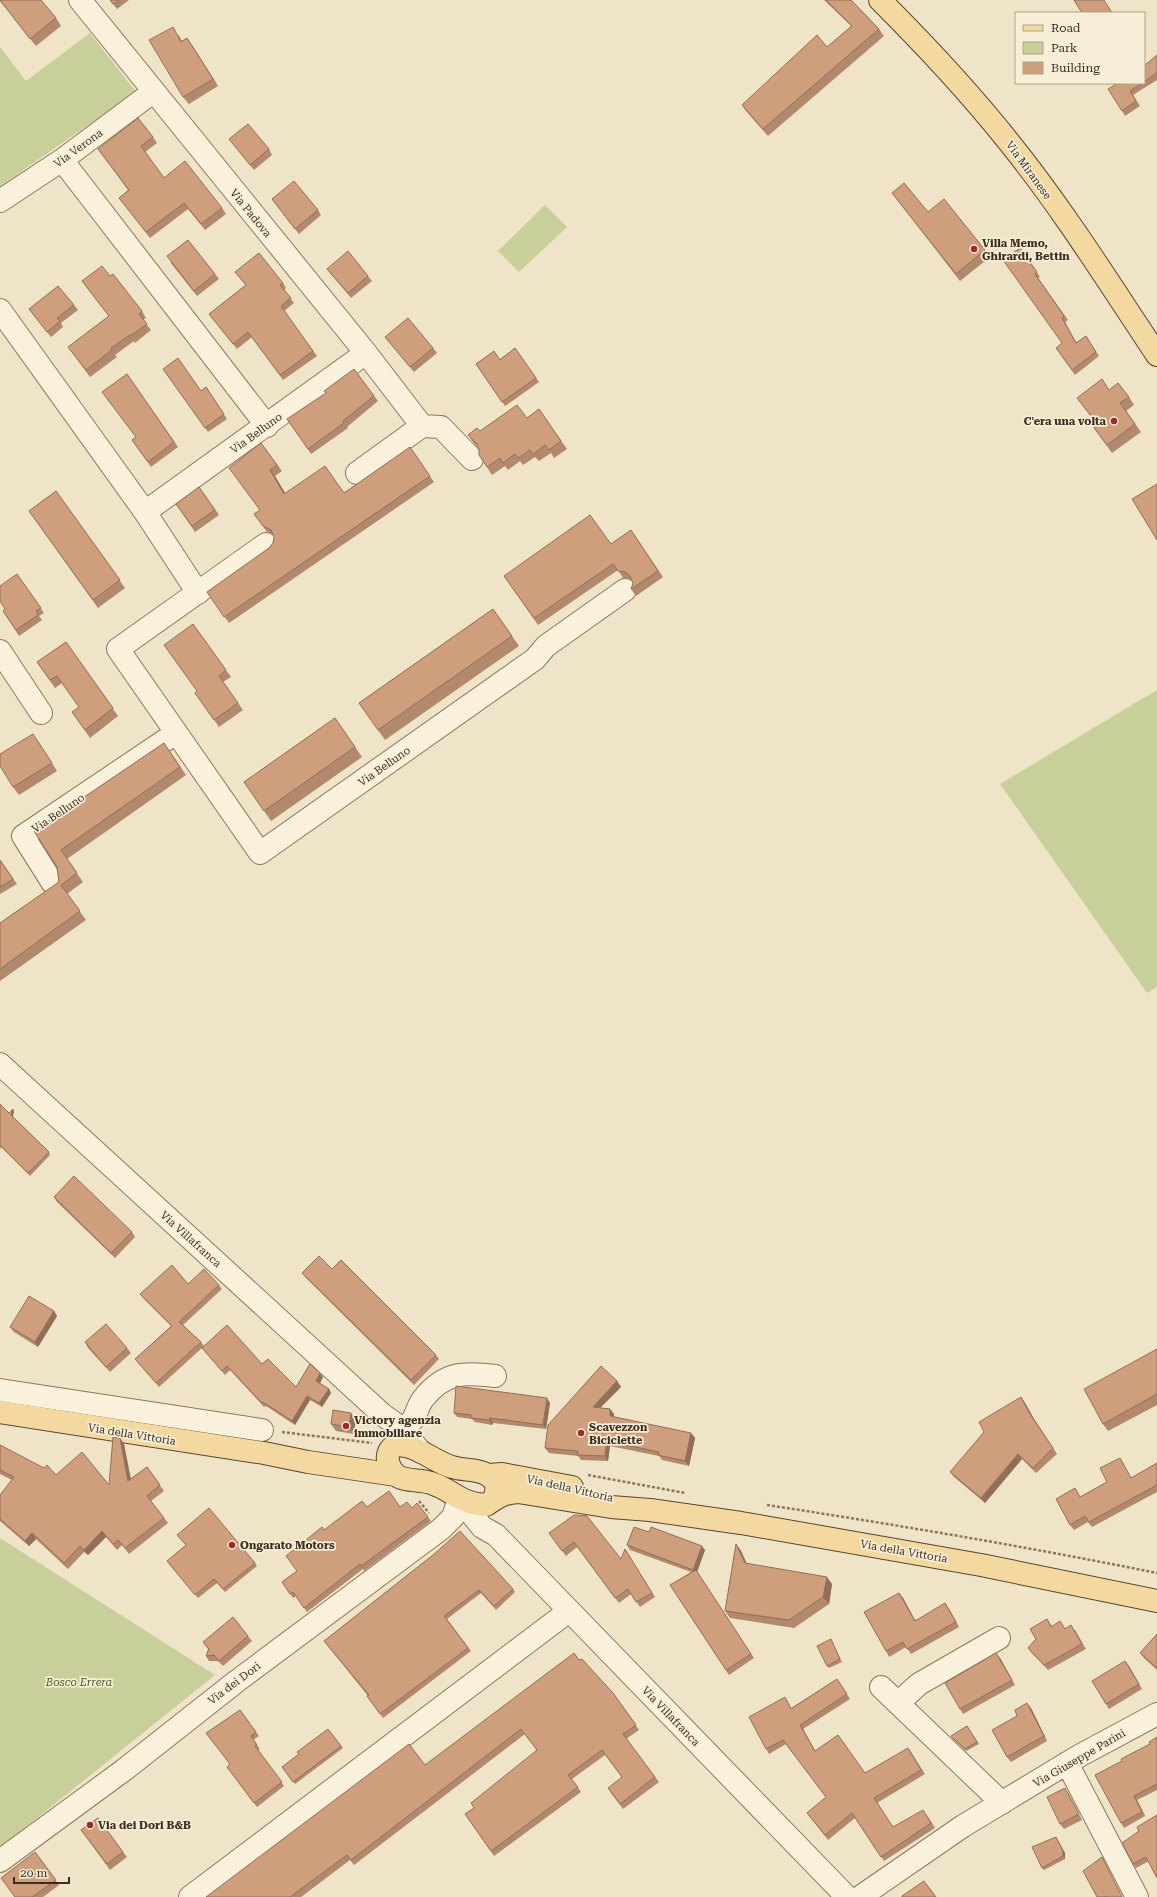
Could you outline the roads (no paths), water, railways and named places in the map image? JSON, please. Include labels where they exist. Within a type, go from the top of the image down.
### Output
[{"type":"main road","name":"Via Miranese","points":[[882,0],[947,69],[1009,142],[1064,218],[1157,355]]},
{"type":"main road","name":"Via della Vittoria","points":[[0,1412],[396,1475],[406,1479],[432,1483],[459,1499],[477,1505],[486,1505],[493,1500],[518,1492],[611,1507],[650,1510],[741,1523],[981,1565],[1157,1601]]},
{"type":"main road","name":"Via della Vittoria","points":[[264,1453],[327,1453],[367,1457],[389,1451],[397,1445],[404,1445],[421,1452],[442,1464],[482,1472],[489,1475],[502,1474],[540,1480],[606,1495],[650,1510]]},
{"type":"main road","points":[[389,1451],[388,1465],[396,1475]]},
{"type":"main road","points":[[489,1475],[497,1486],[493,1500]]},
{"type":"street","name":"Via Padova","points":[[80,0],[366,354],[422,426]]},
{"type":"street","name":"Via Verona","points":[[0,201],[62,160],[153,92]]},
{"type":"street","points":[[62,160],[266,426]]},
{"type":"street","points":[[0,310],[145,512],[198,593],[266,544]]},
{"type":"street","name":"Via Belluno","points":[[145,512],[366,354]]},
{"type":"street","points":[[357,473],[422,426],[441,427],[472,459]]},
{"type":"street","name":"Via Belluno","points":[[198,593],[118,649],[260,853],[536,659],[546,646],[625,590]]},
{"type":"street","points":[[0,651],[41,713]]},
{"type":"street","name":"Via Belluno","points":[[52,882],[23,836],[176,733]]},
{"type":"street","name":"Via Villafranca","points":[[0,1064],[383,1415],[403,1431],[421,1452]]},
{"type":"street","points":[[403,1431],[413,1420],[422,1400],[437,1383],[452,1376],[468,1373],[495,1376]]},
{"type":"street","points":[[0,1390],[262,1430]]},
{"type":"street","name":"Via Villafranca","points":[[383,1415],[390,1437],[389,1451]]},
{"type":"street","name":"Via Villafranca","points":[[459,1499],[482,1527],[496,1535],[847,1897]]},
{"type":"street","name":"Via dei Dori","points":[[0,1861],[124,1770],[237,1680],[441,1529],[453,1517],[459,1499]]},
{"type":"street","points":[[493,1500],[492,1515],[496,1535]]},
{"type":"street","points":[[190,1897],[569,1611]]},
{"type":"street","points":[[898,1703],[919,1684],[999,1638]]},
{"type":"street","points":[[881,1687],[1002,1803]]},
{"type":"street","name":"Via Giuseppe Parini","points":[[860,1897],[963,1826],[1067,1763],[1157,1714]]},
{"type":"street","points":[[1067,1763],[1136,1897]]},
{"type":"place","name":"Villa Memo, Ghirardi, Bettin","points":[[974,249]]},
{"type":"place","name":"C'era una volta","points":[[1114,421]]},
{"type":"place","name":"Victory agenzia immobiliare","points":[[346,1426]]},
{"type":"place","name":"Scavezzon Biciclette","points":[[581,1433]]},
{"type":"place","name":"Ongarato Motors","points":[[232,1545]]},
{"type":"place","name":"Via dei Dori B&B","points":[[90,1825]]},
{"type":"park label","name":"Bosco Errera","points":[[79,1682]]}]
